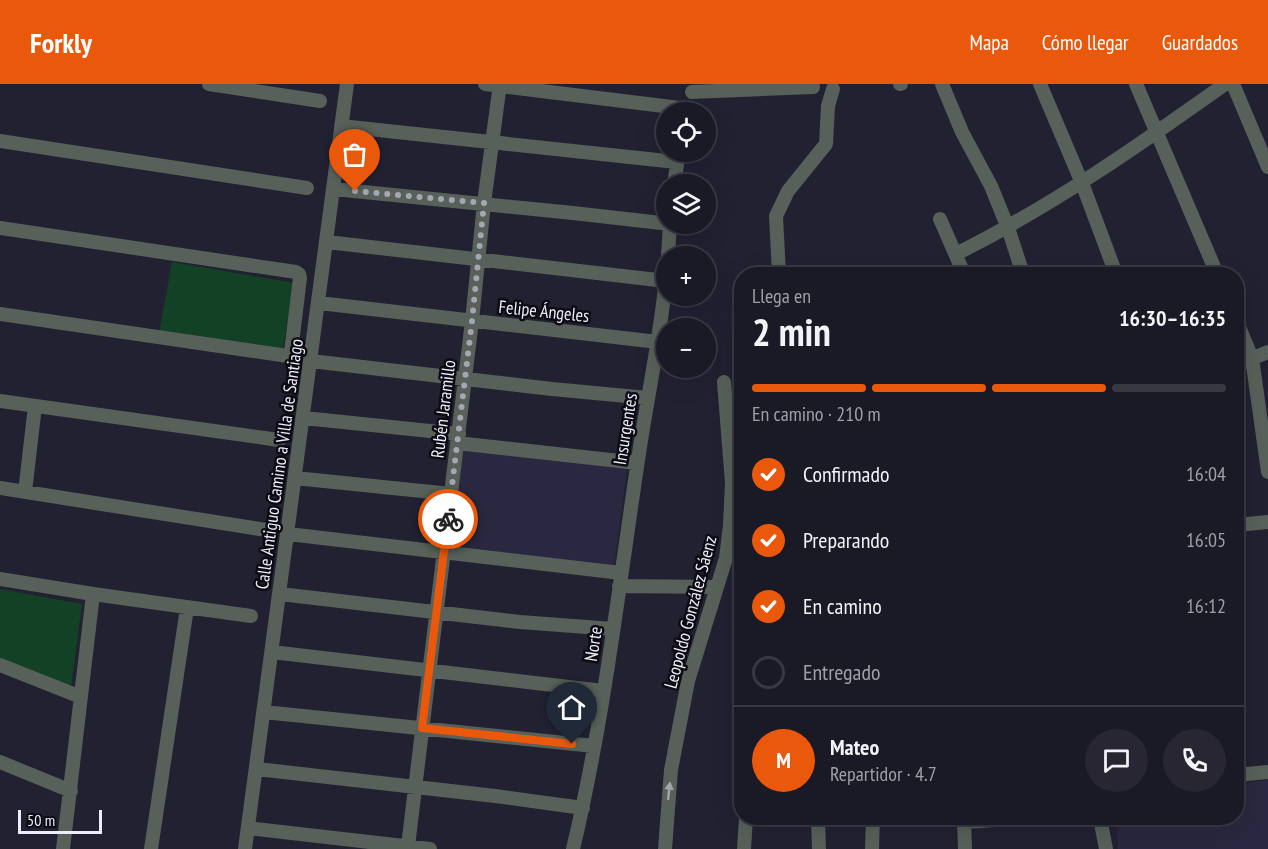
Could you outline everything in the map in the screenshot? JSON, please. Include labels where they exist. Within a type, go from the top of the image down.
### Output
[{"type":"street","points":[[209,84],[320,101]]},
{"type":"street","name":"Calle Antiguo Camino a Villa de Santiago","points":[[245,849],[347,84]]},
{"type":"street","points":[[485,84],[656,107]]},
{"type":"street","points":[[942,84],[962,132],[991,186],[1021,267]]},
{"type":"street","points":[[1040,84],[1082,183],[1113,267]]},
{"type":"street","points":[[1136,84],[1214,267]]},
{"type":"street","points":[[956,254],[1008,228],[1082,183],[1226,84]]},
{"type":"street","points":[[1233,84],[1268,167]]},
{"type":"street","name":"Rubén Jaramillo","points":[[408,846],[500,85]]},
{"type":"street","points":[[692,88],[813,87]]},
{"type":"street","points":[[779,267],[776,216],[788,191],[826,144],[828,106],[833,88]]},
{"type":"street","points":[[341,126],[493,143],[656,155]]},
{"type":"street","points":[[0,141],[307,188]]},
{"type":"street","points":[[334,189],[656,222]]},
{"type":"street","points":[[940,219],[961,267]]},
{"type":"street","points":[[0,228],[296,272],[300,278],[298,310],[291,351],[285,356],[0,314]]},
{"type":"street","points":[[327,242],[656,278]]},
{"type":"street","name":"Felipe Ángeles","points":[[319,303],[656,342]]},
{"type":"street","points":[[1244,339],[1252,358],[1268,472]]},
{"type":"street","points":[[1244,362],[1268,352]]},
{"type":"street","name":"Insurgentes","points":[[620,580],[656,353]]},
{"type":"street","points":[[311,361],[648,398]]},
{"type":"street","name":"Leopoldo González Sáenz","points":[[724,382],[734,467]]},
{"type":"street","points":[[0,401],[279,440]]},
{"type":"street","points":[[25,492],[35,406]]},
{"type":"street","points":[[304,418],[637,463]]},
{"type":"street","points":[[295,478],[452,494]]},
{"type":"street","points":[[0,488],[266,530]]},
{"type":"street","name":"Leopoldo González Sáenz","points":[[665,849],[670,779],[688,681],[726,558],[734,498]]},
{"type":"street","points":[[1244,524],[1268,522]]},
{"type":"street","points":[[288,534],[444,553],[620,580],[716,587]]},
{"type":"street","points":[[0,579],[251,616]]},
{"type":"street","name":"Norte","points":[[573,849],[594,746],[620,580]]},
{"type":"street","points":[[63,849],[93,594]]},
{"type":"street","points":[[280,594],[520,622],[614,629]]},
{"type":"street","points":[[151,849],[187,608]]},
{"type":"street","points":[[272,652],[603,691]]},
{"type":"street","points":[[0,665],[81,697]]},
{"type":"street","points":[[264,712],[594,746]]},
{"type":"street","points":[[0,762],[71,791]]},
{"type":"street","points":[[257,769],[416,786],[583,808]]},
{"type":"street","points":[[1244,775],[1268,772]]},
{"type":"street","points":[[744,849],[746,825]]},
{"type":"street","points":[[818,825],[819,849]]},
{"type":"street","points":[[872,849],[873,825]]},
{"type":"street","points":[[964,849],[965,825]]},
{"type":"street","points":[[1101,825],[1106,849]]},
{"type":"street","points":[[248,828],[430,849]]},
{"type":"shaded area","points":[[460,449],[627,469],[614,569],[448,548]]},
{"type":"shaded area","points":[[1268,780],[1268,849],[1118,849],[1117,825],[1244,825],[1244,783]]},
{"type":"green space","points":[[172,262],[294,283],[282,355],[159,333]]},
{"type":"green space","points":[[0,589],[82,604],[71,688],[0,658]]},
{"type":"way so far","points":[[355,191],[484,203],[448,519]]},
{"type":"route","points":[[448,519],[422,728],[572,744]]}]
